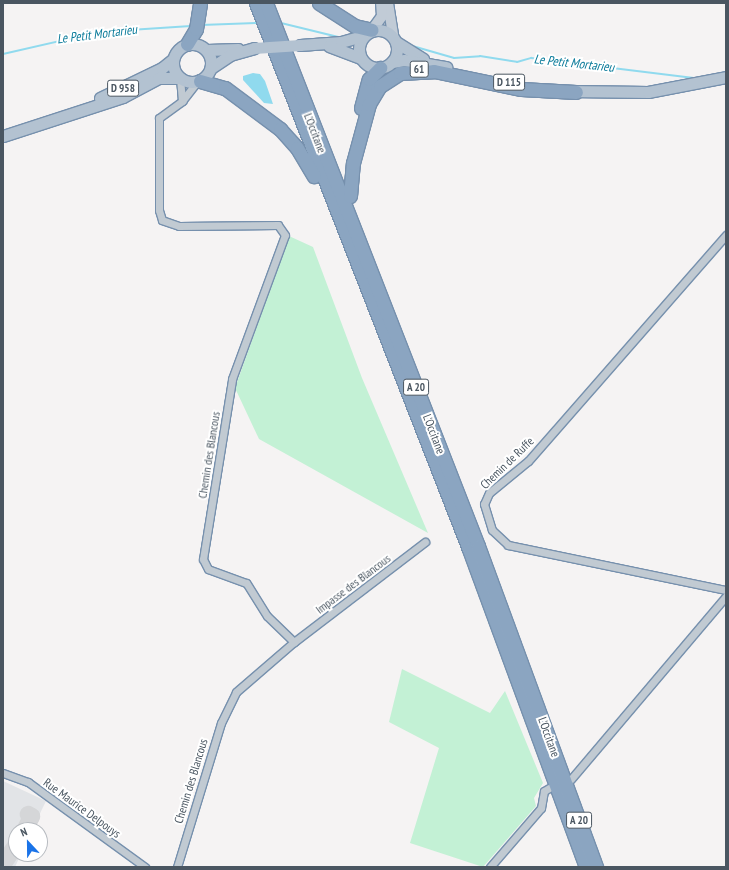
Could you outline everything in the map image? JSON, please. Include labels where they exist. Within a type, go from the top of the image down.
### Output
[{"type":"highway","points":[[187,44],[196,29],[200,3]]},
{"type":"highway","name":"L'Occitane","points":[[256,3],[374,310],[469,549],[586,867]]},
{"type":"highway","name":"L'Occitane","points":[[266,3],[392,327],[596,867]]},
{"type":"highway","points":[[319,3],[367,33]]},
{"type":"highway","name":"61","points":[[386,65],[369,79],[354,133],[349,162],[350,196],[392,327]]},
{"type":"highway","name":"61","points":[[350,196],[354,157],[369,104],[380,86],[400,73],[434,71],[521,89],[576,92]]},
{"type":"highway","points":[[198,81],[225,88],[280,129],[298,148],[374,310]]},
{"type":"main road","points":[[360,58],[358,47],[367,33],[382,16],[382,3]]},
{"type":"main road","points":[[323,45],[360,58],[369,66],[386,65],[395,39],[388,3]]},
{"type":"main road","points":[[254,48],[230,55],[211,68],[198,81],[180,78],[173,59],[187,44],[198,44],[207,50],[323,45],[384,30],[395,39]]},
{"type":"main road","name":"D 115","points":[[395,39],[410,53],[442,66]]},
{"type":"main road","points":[[207,50],[211,68]]},
{"type":"main road","name":"D 958","points":[[71,113],[162,68],[173,59]]},
{"type":"main road","name":"D 115","points":[[386,65],[442,66],[576,92],[648,92],[726,77]]},
{"type":"main road","name":"D 958","points":[[3,136],[123,97],[158,78],[180,78]]},
{"type":"street","points":[[180,78],[184,91],[182,101]]},
{"type":"street","name":"Chemin des Blancous","points":[[176,867],[221,723],[236,692],[294,642],[267,616],[246,583],[208,569],[203,558],[232,379],[284,231],[278,225],[180,226],[162,220],[159,210],[159,118],[182,101],[198,81]]},
{"type":"street","name":"Chemin de Ruffe","points":[[726,234],[528,460],[489,493],[484,504],[492,530],[508,545],[726,590]]},
{"type":"street","name":"Impasse des Blancous","points":[[294,642],[425,542]]},
{"type":"street","points":[[571,779],[726,596]]},
{"type":"street","name":"Rue Maurice Delpouys","points":[[3,773],[28,782],[145,867]]},
{"type":"street","points":[[490,867],[541,808],[544,791],[549,788]]},
{"type":"shaded area","points":[[3,781],[46,801],[36,822],[8,822],[8,862],[17,862],[15,867],[3,867]]},
{"type":"green space","points":[[289,236],[313,247],[362,378],[428,533],[259,439],[235,388]]},
{"type":"green space","points":[[402,669],[490,713],[505,691],[543,783],[534,798],[536,806],[483,867],[410,843],[439,748],[389,722]]},
{"type":"water","points":[[253,73],[260,74],[265,81],[273,104],[264,103],[243,80],[243,76]]},
{"type":"waterway","name":"Le Petit Mortarieu","points":[[201,25],[256,23]]},
{"type":"waterway","name":"Le Petit Mortarieu","points":[[281,23],[338,37]]},
{"type":"waterway","name":"Le Petit Mortarieu","points":[[3,54],[99,32],[191,26]]},
{"type":"waterway","name":"Le Petit Mortarieu","points":[[409,45],[454,58],[480,56],[517,62],[531,58],[694,78]]},
{"type":"taxiway","points":[[28,814],[31,816],[28,822]]},
{"type":"taxiway","points":[[3,863],[8,856]]}]
